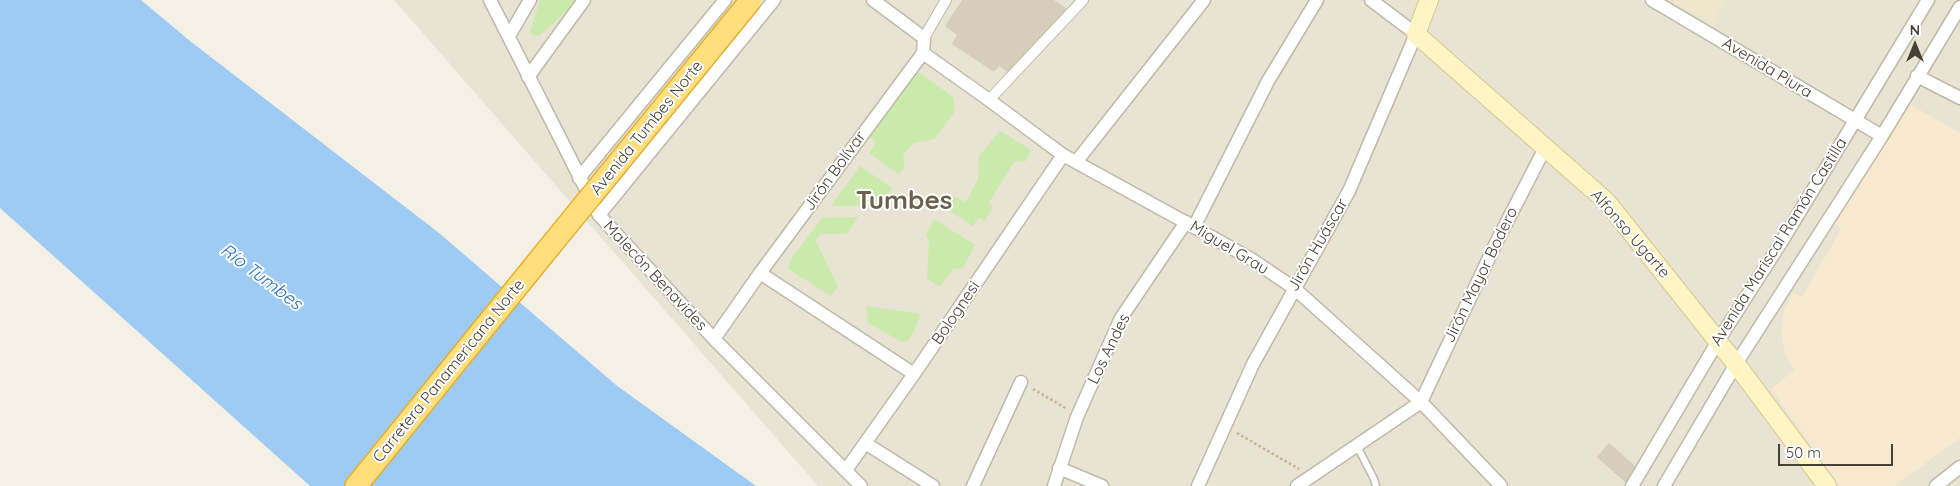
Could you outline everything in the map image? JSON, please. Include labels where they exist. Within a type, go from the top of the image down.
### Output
[{"type":"highway","name":"Avenida Tumbes Norte","points":[[543,255],[751,0]]},
{"type":"highway","name":"Carretera Panamericana Norte","points":[[356,486],[543,255]]},
{"type":"main road","name":"Jirón Huáscar","points":[[1416,34],[1429,0]]},
{"type":"main road","name":"Alfonso Ugarte","points":[[1416,34],[1606,202],[1736,364],[1827,486]]},
{"type":"street","name":"Malecón Benavides","points":[[490,0],[599,215],[714,339],[861,486]]},
{"type":"street","points":[[509,36],[530,0]]},
{"type":"street","points":[[528,77],[584,0]]},
{"type":"street","points":[[579,178],[725,0]]},
{"type":"street","points":[[599,215],[774,0]]},
{"type":"street","points":[[873,0],[924,38]]},
{"type":"street","points":[[923,53],[924,38],[946,0]]},
{"type":"street","points":[[990,100],[1082,0]]},
{"type":"street","points":[[1076,162],[1204,0]]},
{"type":"street","name":"Los Andes","points":[[1054,486],[1078,416],[1121,318],[1190,224],[1268,80],[1317,0]]},
{"type":"street","name":"Alfonso Ugarte","points":[[1371,0],[1416,34]]},
{"type":"street","name":"Avenida Mariscal Ramón Castilla","points":[[1632,486],[1718,341],[1782,241],[1928,0]]},
{"type":"street","name":"Avenida Piura","points":[[1659,2],[1882,136]]},
{"type":"street","name":"Avenida Mariscal Ramón Castilla","points":[[1664,486],[1736,364],[1882,136],[1960,7]]},
{"type":"street","name":"Jirón Huáscar","points":[[1198,486],[1253,364],[1349,191],[1416,34]]},
{"type":"street","name":"Miguel Grau","points":[[923,53],[1063,155],[1190,224],[1294,288],[1421,402],[1487,481],[1501,486]]},
{"type":"street","name":"Jirón Bolívar","points":[[714,339],[760,273],[923,53]]},
{"type":"street","points":[[1917,76],[1960,98]]},
{"type":"street","name":"Jirón Mayor Bodero","points":[[1421,402],[1495,245],[1545,148]]},
{"type":"street","name":"Bolognesi","points":[[846,470],[914,374],[1063,155]]},
{"type":"street","points":[[760,273],[914,374]]},
{"type":"street","points":[[973,486],[1021,382]]},
{"type":"street","points":[[1297,486],[1421,402]]},
{"type":"street","points":[[865,443],[933,486]]},
{"type":"street","points":[[1936,486],[1960,467]]},
{"type":"street","points":[[1059,468],[1102,486]]},
{"type":"lane","points":[[1357,446],[1376,486]]},
{"type":"path","points":[[1021,382],[1078,416]]},
{"type":"path","points":[[1225,426],[1311,476]]},
{"type":"shaded area","points":[[394,0],[1960,0],[1960,486],[818,486]]},
{"type":"shaded area","points":[[1674,0],[1725,0],[1713,25],[1673,2]]},
{"type":"shaded area","points":[[1906,102],[1960,133],[1960,438],[1895,486],[1840,486],[1771,389],[1794,370],[1785,353],[1781,331],[1784,310],[1793,292],[1802,297],[1841,229],[1831,221]]},
{"type":"green space","points":[[540,0],[575,0],[569,9],[539,36],[534,36],[530,32]]},
{"type":"green space","points":[[918,73],[953,97],[955,111],[934,139],[913,143],[903,155],[904,168],[899,174],[869,153],[876,143],[868,136],[912,74]]},
{"type":"green space","points":[[1000,131],[1031,150],[1026,161],[1014,162],[989,202],[993,207],[985,220],[979,218],[972,226],[943,206],[951,195],[966,202],[978,179],[979,156]]},
{"type":"green space","points":[[860,166],[892,188],[885,197],[872,198],[866,206],[831,206]]},
{"type":"green space","points":[[858,217],[847,234],[821,234],[815,240],[838,287],[831,296],[788,269],[792,258],[822,218]]},
{"type":"green space","points":[[934,219],[975,245],[963,268],[953,269],[940,287],[927,279],[929,240],[926,235]]},
{"type":"green space","points":[[866,306],[921,314],[910,339],[902,342],[868,323]]},
{"type":"water","name":"Río Tumbes","points":[[0,0],[141,0],[190,41],[439,233],[616,385],[756,486],[310,486],[0,208]]},
{"type":"building","points":[[962,0],[1054,0],[1069,10],[1009,73],[999,66],[994,72],[952,44],[957,35],[945,26]]},
{"type":"building","points":[[1609,443],[1635,466],[1626,483],[1597,457]]},
{"type":"district","name":"Tumbes","points":[[904,201]]}]
